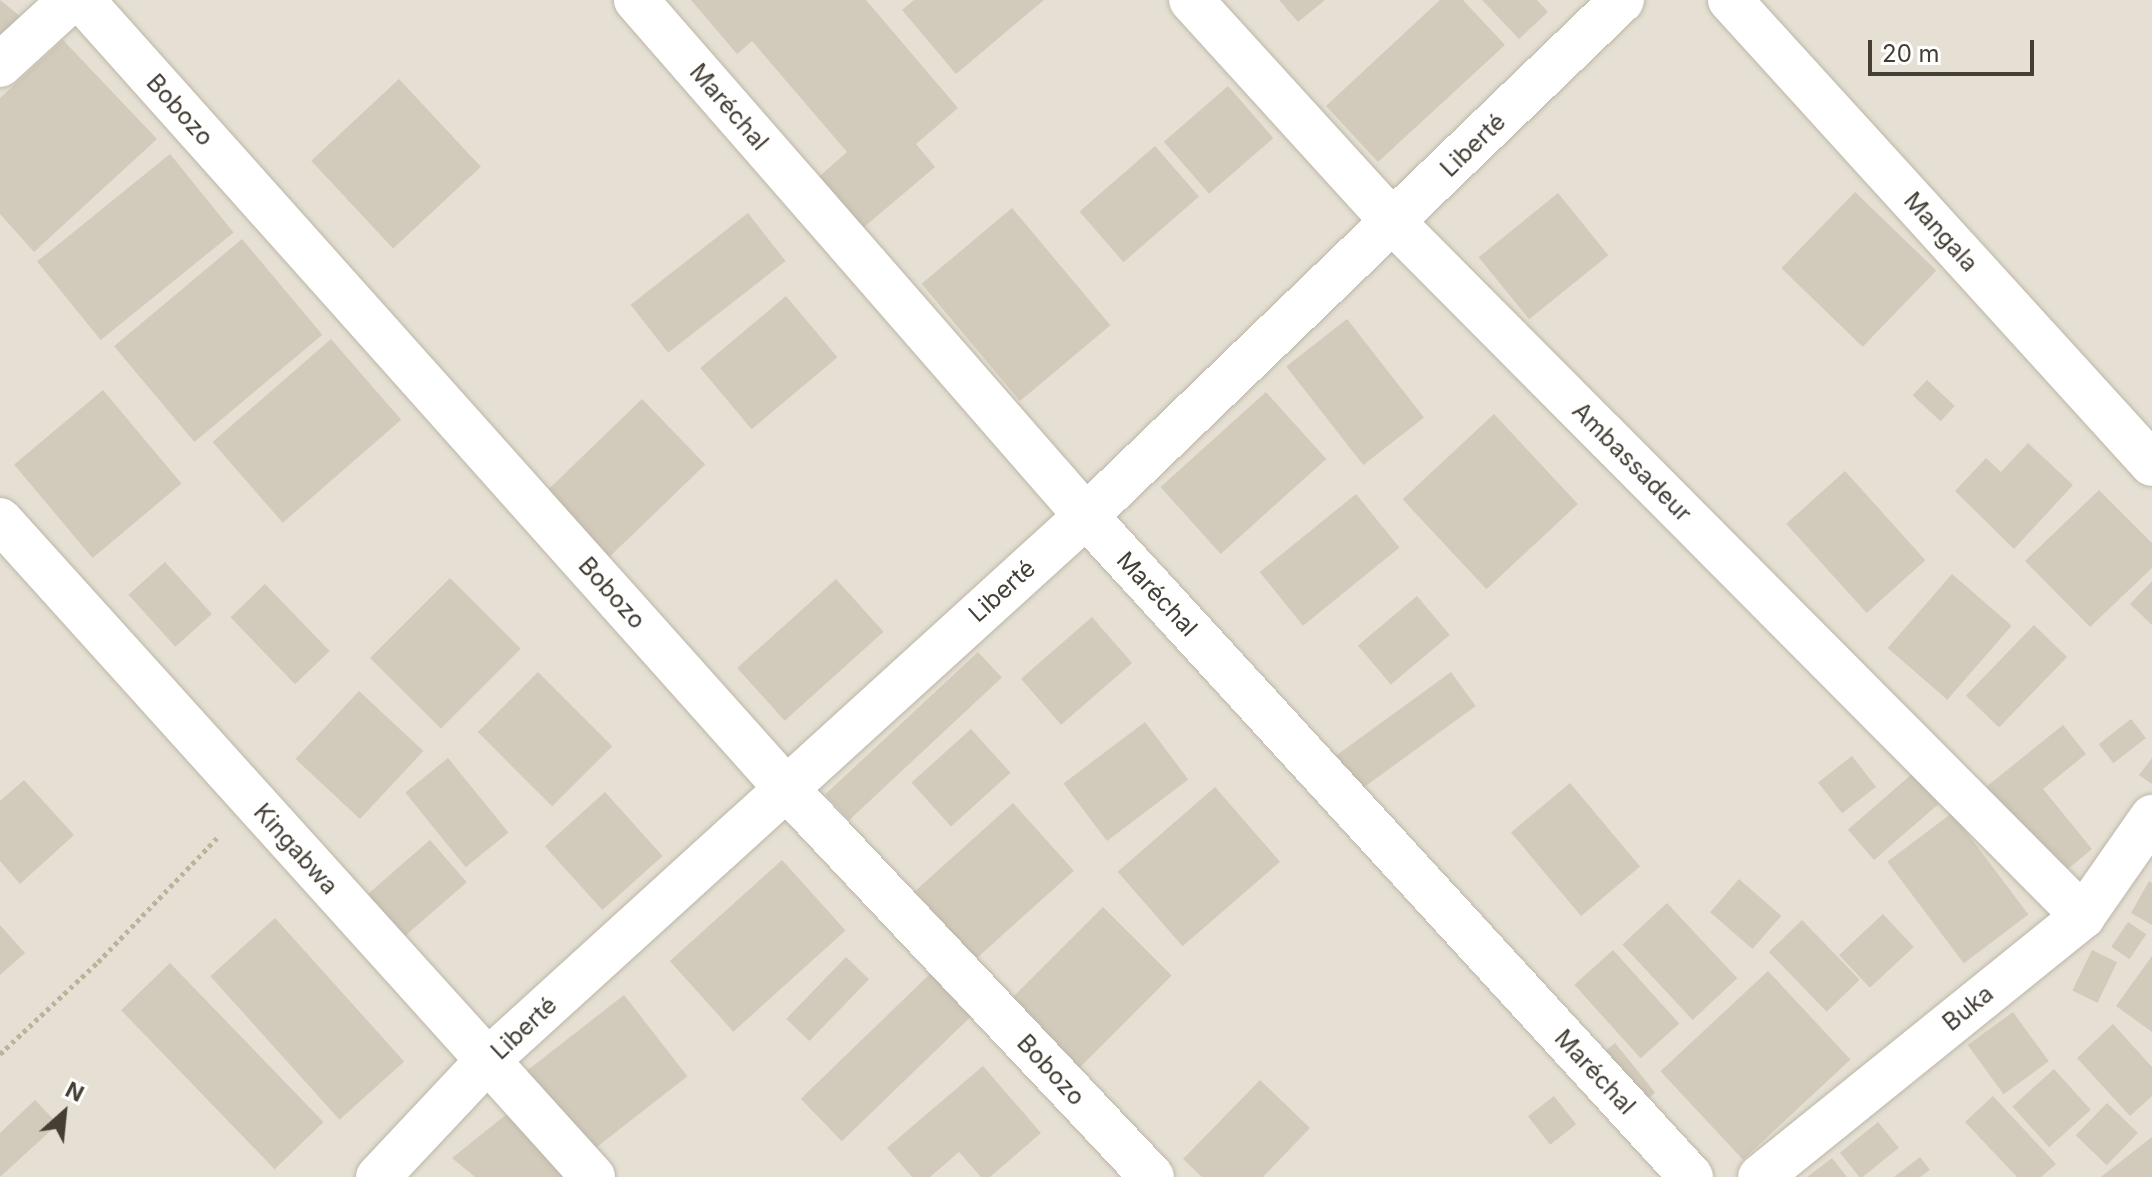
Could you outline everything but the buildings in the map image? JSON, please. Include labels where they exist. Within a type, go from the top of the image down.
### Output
[{"type":"street","points":[[0,65],[71,0]]},
{"type":"street","name":"Bobozo","points":[[82,0],[784,786],[1152,1177]]},
{"type":"street","name":"Maréchal","points":[[636,0],[1086,516],[1691,1177]]},
{"type":"street","name":"Ambassadeur","points":[[1191,0],[1393,222],[2083,916]]},
{"type":"street","name":"Liberté","points":[[378,1177],[487,1061],[784,786],[1086,516],[1622,0]]},
{"type":"street","name":"Mangala","points":[[1730,0],[2152,464]]},
{"type":"street","name":"Kingabwa","points":[[0,520],[593,1177]]},
{"type":"street","name":"Buka","points":[[1760,1177],[2083,916],[2152,817]]},
{"type":"path","points":[[0,1054],[98,962],[253,800]]},
{"type":"shaded area","points":[[0,0],[2152,0],[2152,1177],[0,1177]]}]
